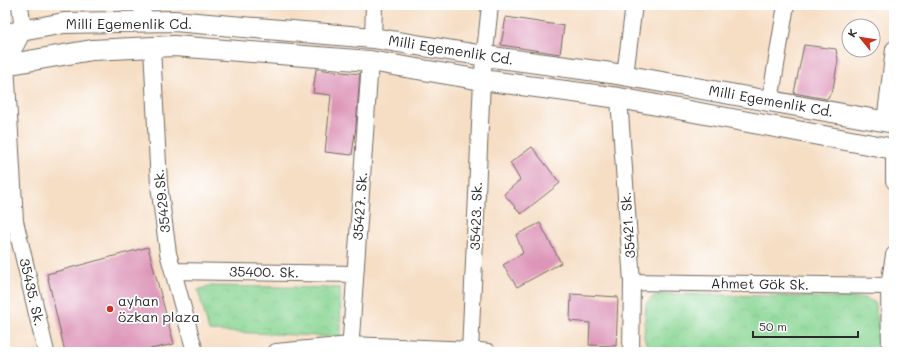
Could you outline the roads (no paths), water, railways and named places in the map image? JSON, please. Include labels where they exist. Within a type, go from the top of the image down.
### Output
[{"type":"street","points":[[20,5],[6,64],[92,50],[174,46],[370,61],[482,80],[619,98],[894,149],[894,181]]},
{"type":"street","points":[[373,38],[374,5]]},
{"type":"street","name":"35423. Sk.","points":[[470,351],[482,80],[490,5]]},
{"type":"street","points":[[626,75],[634,5]]},
{"type":"street","points":[[770,101],[786,5]]},
{"type":"street","name":"Milli Egemenlik Cd.","points":[[14,32],[64,23],[143,13],[174,21],[373,38],[485,56],[626,75],[890,122]]},
{"type":"street","name":"35429.Sk.","points":[[152,47],[159,185],[168,253],[195,352]]},
{"type":"street","points":[[890,122],[894,49]]},
{"type":"street","name":"35427. Sk.","points":[[350,349],[370,61]]},
{"type":"street","name":"35435. Sk.","points":[[6,64],[15,221],[46,352]]},
{"type":"street","name":"35421. Sk.","points":[[619,98],[632,282],[631,352]]},
{"type":"street","points":[[890,352],[889,286],[894,255]]},
{"type":"street","name":"35400. Sk.","points":[[173,271],[355,274]]},
{"type":"street","name":"Ahmet Gök Sk.","points":[[632,282],[889,286]]},
{"type":"street","points":[[276,352],[350,349],[488,352]]},
{"type":"place","name":"ayhan özkan plaza","points":[[110,309]]}]
